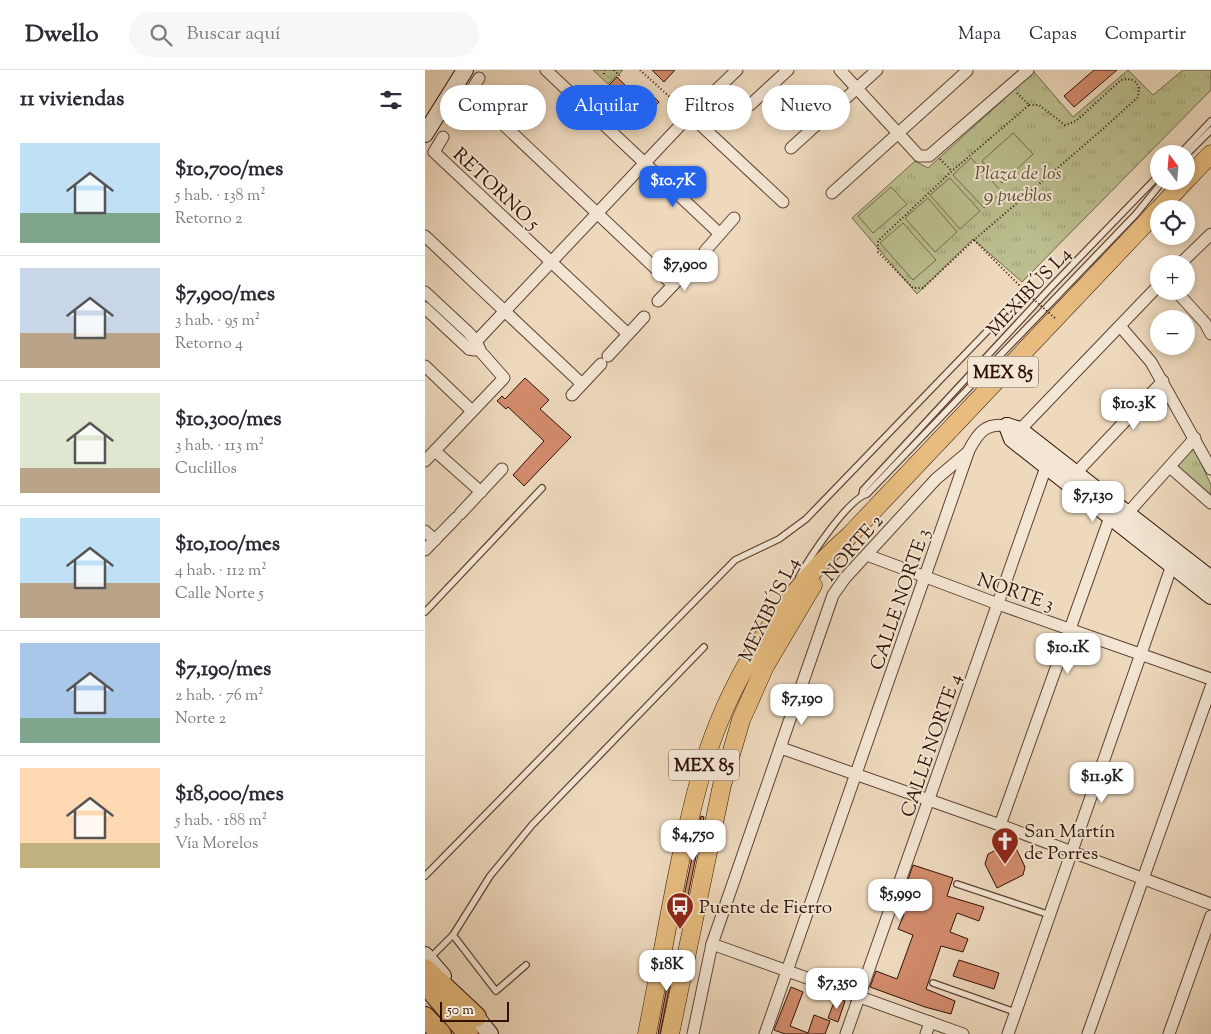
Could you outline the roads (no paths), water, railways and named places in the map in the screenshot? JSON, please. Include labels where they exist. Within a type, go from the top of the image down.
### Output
[{"type":"highway","points":[[426,961],[481,1029]]},
{"type":"highway","points":[[425,982],[481,1029]]},
{"type":"highway","points":[[425,1017],[442,1034]]},
{"type":"main road","name":"MEX 85","points":[[1195,171],[1211,154]]},
{"type":"main road","name":"MEX 85","points":[[1168,200],[1177,190]]},
{"type":"main road","name":"MEX 85","points":[[669,1034],[722,785],[741,720],[765,666],[807,591],[849,536],[1150,218]]},
{"type":"main road","name":"MEX 85","points":[[647,1034],[700,777],[725,710],[751,656],[781,610],[825,556],[849,536]]},
{"type":"street","points":[[545,70],[720,234]]},
{"type":"street","points":[[721,85],[737,70]]},
{"type":"street","points":[[752,103],[788,70]]},
{"type":"street","points":[[840,70],[919,156],[928,155],[1028,70]]},
{"type":"street","points":[[791,148],[877,70]]},
{"type":"street","points":[[831,193],[967,71]]},
{"type":"street","points":[[425,134],[472,74]]},
{"type":"street","points":[[472,74],[471,94],[673,285]]},
{"type":"street","points":[[473,345],[676,130]]},
{"type":"street","points":[[706,130],[783,202]]},
{"type":"street","name":"RETORNO 5","points":[[443,137],[434,152],[550,262]]},
{"type":"street","points":[[705,251],[734,218]]},
{"type":"street","points":[[1189,255],[1211,234]]},
{"type":"street","points":[[425,236],[582,384]]},
{"type":"street","points":[[550,262],[628,334]]},
{"type":"street","points":[[658,302],[691,265]]},
{"type":"street","points":[[425,292],[473,345]]},
{"type":"street","points":[[1013,432],[1150,294]]},
{"type":"street","points":[[1184,300],[1205,323],[1211,334]]},
{"type":"street","points":[[425,308],[473,345],[505,378],[425,461]]},
{"type":"street","points":[[572,395],[644,317]]},
{"type":"street","points":[[1120,326],[1151,362],[1211,469]]},
{"type":"street","points":[[425,366],[473,411]]},
{"type":"street","points":[[1076,473],[1163,381]]},
{"type":"street","name":"CALLE NORTE 3","points":[[765,1034],[969,450],[982,430],[992,425],[1013,432]]},
{"type":"street","points":[[1013,432],[1046,467],[1211,596]]},
{"type":"street","points":[[1013,432],[1076,473],[1211,579]]},
{"type":"street","points":[[1127,514],[1195,438]]},
{"type":"street","name":"NORTE 2","points":[[693,1034],[712,944],[833,595],[845,578],[936,479],[969,450]]},
{"type":"street","points":[[435,451],[481,492]]},
{"type":"street","name":"CALLE NORTE 4","points":[[847,1034],[1046,467]]},
{"type":"street","points":[[1170,468],[1211,503]]},
{"type":"street","points":[[425,550],[501,469]]},
{"type":"street","points":[[1000,825],[1110,517]]},
{"type":"street","points":[[425,531],[435,540]]},
{"type":"street","name":"NORTE 3","points":[[867,555],[997,604],[1071,628],[1211,680]]},
{"type":"street","points":[[1008,1034],[1172,565]]},
{"type":"street","points":[[1088,1034],[1211,687]]},
{"type":"street","points":[[781,748],[1000,825],[1211,904]]},
{"type":"street","points":[[1169,1034],[1211,916]]},
{"type":"street","points":[[712,944],[963,1034]]},
{"type":"street","points":[[425,1011],[442,1034]]},
{"type":"street","points":[[926,1034],[930,1022]]},
{"type":"lane","points":[[1188,145],[1211,121]]},
{"type":"lane","points":[[1195,147],[1211,130]]},
{"type":"lane","name":"MEXIBÚS L4","points":[[758,659],[781,610],[808,560],[827,534],[862,495],[863,490],[1052,286],[1150,184]]},
{"type":"lane","name":"MEXIBÚS L4","points":[[862,495],[867,494],[968,391],[1136,214],[1156,190]]},
{"type":"lane","points":[[425,876],[735,560],[779,539],[806,519],[1025,292]]},
{"type":"lane","points":[[425,612],[542,488]]},
{"type":"lane","points":[[426,961],[453,934],[490,876],[532,825],[704,647]]},
{"type":"lane","points":[[665,1034],[717,780],[745,698],[741,695],[709,767],[692,841]]},
{"type":"lane","points":[[957,884],[1049,915]]},
{"type":"lane","points":[[652,1034],[679,907]]},
{"type":"lane","points":[[453,934],[496,991],[526,965]]},
{"type":"lane","points":[[933,983],[1016,1013]]},
{"type":"place","name":"San Martín de Porres","points":[[1005,865]]},
{"type":"place","name":"Puente de Fierro","points":[[680,930]]},
{"type":"park label","name":"Plaza de los 9 pueblos","points":[[1018,183]]}]
